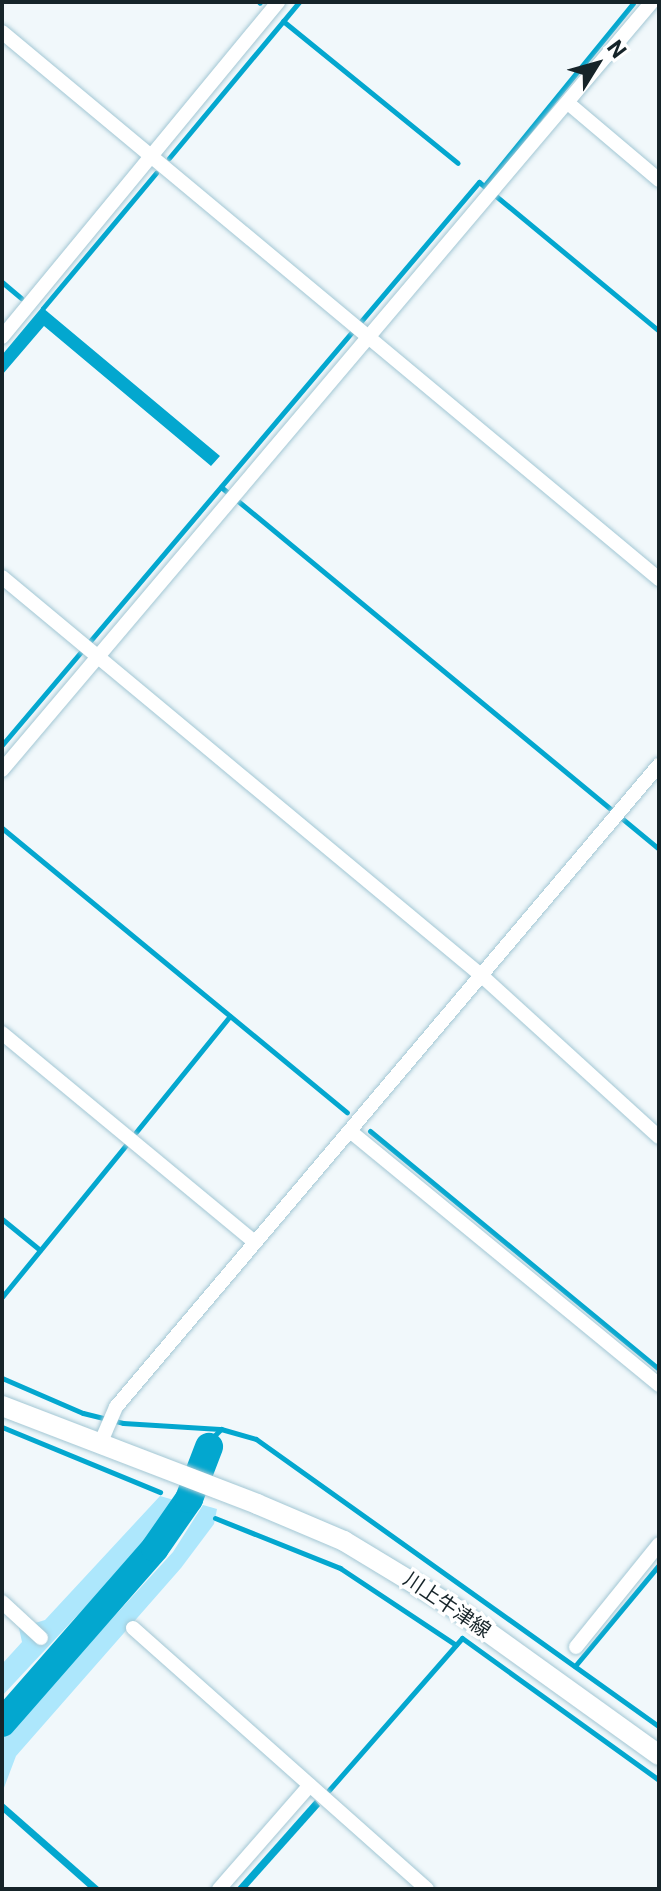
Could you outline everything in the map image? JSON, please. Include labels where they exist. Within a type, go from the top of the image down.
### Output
[{"type":"main road","points":[[2,1406],[103,1436]]},
{"type":"main road","name":"川上牛津線","points":[[103,1436],[175,1474],[344,1541],[397,1571],[659,1755]]},
{"type":"street","points":[[2,337],[278,2]]},
{"type":"street","points":[[2,770],[650,3]]},
{"type":"street","points":[[2,32],[659,579]]},
{"type":"street","points":[[568,103],[659,180]]},
{"type":"street","points":[[2,577],[482,976],[659,1137]]},
{"type":"street","points":[[103,1436],[116,1407],[659,765]]},
{"type":"street","points":[[2,1033],[255,1242]]},
{"type":"street","points":[[350,1131],[659,1385]]},
{"type":"street","points":[[576,1647],[659,1544]]},
{"type":"street","points":[[2,1602],[41,1638]]},
{"type":"street","points":[[133,1628],[427,1889]]},
{"type":"street","points":[[219,1889],[310,1785]]},
{"type":"shaded area","points":[[160,1496],[174,1500],[158,1529],[2,1696],[2,1664],[22,1642],[19,1628],[45,1620]]},
{"type":"shaded area","points":[[203,1505],[217,1509],[214,1524],[181,1568],[16,1756],[2,1793],[2,1739],[173,1552]]},
{"type":"water","points":[[42,307],[220,456],[211,466],[44,326],[2,375],[2,355]]},
{"type":"water","points":[[315,1800],[320,1806],[246,1889],[236,1889]]},
{"type":"water","points":[[2,1802],[101,1889],[90,1889],[2,1811]]},
{"type":"waterway","points":[[169,158],[299,2]]},
{"type":"waterway","points":[[484,186],[633,3]]},
{"type":"waterway","points":[[283,21],[458,163]]},
{"type":"waterway","points":[[43,308],[156,173]]},
{"type":"waterway","points":[[2,745],[479,182],[659,331]]},
{"type":"waterway","points":[[2,282],[21,298]]},
{"type":"waterway","points":[[221,487],[659,849]]},
{"type":"waterway","points":[[2,828],[347,1112]]},
{"type":"waterway","points":[[136,1132],[230,1016]]},
{"type":"waterway","points":[[370,1131],[659,1369]]},
{"type":"waterway","points":[[2,1297],[126,1145]]},
{"type":"waterway","points":[[2,1219],[40,1250]]},
{"type":"waterway","points":[[2,1378],[83,1413],[123,1423],[220,1429]]},
{"type":"waterway","points":[[2,1427],[160,1492]]},
{"type":"waterway","points":[[209,1447],[212,1438],[221,1429],[256,1439],[659,1726]]},
{"type":"waterway","points":[[2,1723],[155,1548],[189,1499],[209,1447]]},
{"type":"waterway","points":[[215,1518],[340,1568],[456,1645]]},
{"type":"waterway","points":[[575,1666],[659,1565]]},
{"type":"waterway","points":[[329,1790],[462,1638],[659,1780]]}]
